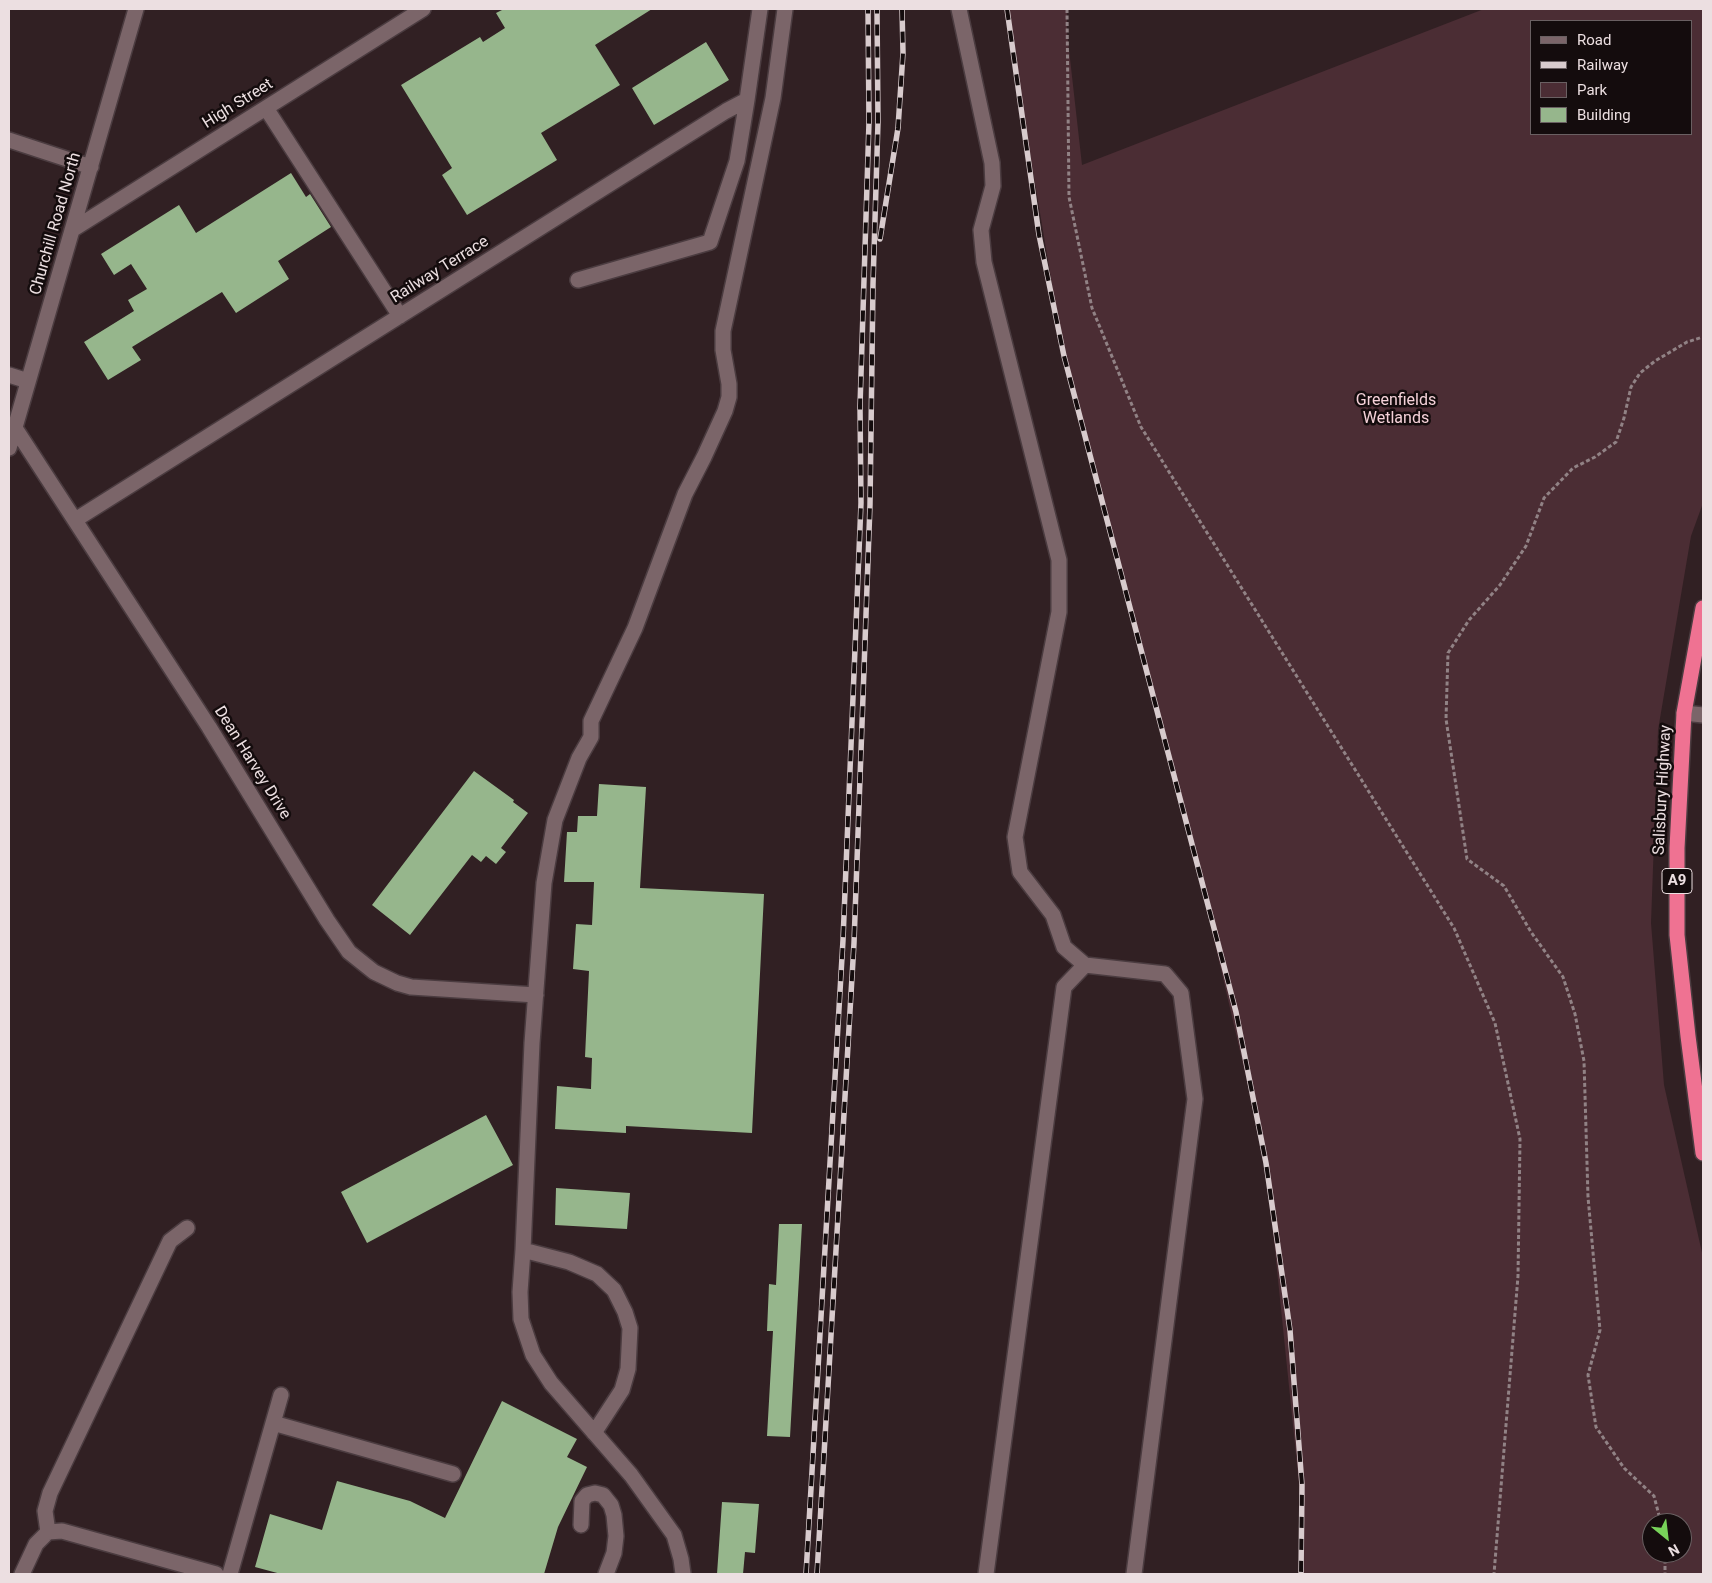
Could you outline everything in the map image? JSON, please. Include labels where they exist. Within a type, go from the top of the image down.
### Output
[{"type":"highway","name":"Salisbury Highway","points":[[1703,608],[1684,713],[1677,848],[1677,935],[1703,1154]]},
{"type":"street","name":"Churchill Road North","points":[[9,448],[136,9]]},
{"type":"street","name":"High Street","points":[[72,230],[423,9]]},
{"type":"street","points":[[578,280],[710,242],[738,161],[760,9]]},
{"type":"street","points":[[683,1574],[674,1535],[631,1475],[551,1383],[533,1355],[521,1319],[520,1292],[524,1250],[532,1043],[544,883],[555,820],[579,758],[591,737],[591,721],[635,628],[685,494],[704,457],[727,404],[729,384],[723,350],[723,330],[773,98],[785,9]]},
{"type":"street","points":[[959,9],[992,163],[993,186],[981,230],[984,262],[1059,560],[1059,612],[1015,837],[1020,872],[1053,915],[1064,947],[1086,964],[1165,974],[1181,993],[1195,1099],[1134,1574]]},
{"type":"street","name":"Railway Terrace","points":[[75,520],[717,116],[747,100]]},
{"type":"street","points":[[266,108],[400,316]]},
{"type":"street","points":[[9,140],[91,166]]},
{"type":"street","points":[[9,376],[28,382]]},
{"type":"street","name":"Dean Harvey Drive","points":[[14,428],[254,798],[331,926],[349,952],[385,978],[411,987],[536,995]]},
{"type":"street","points":[[1684,713],[1703,715]]},
{"type":"street","points":[[986,1574],[1064,987],[1086,964]]},
{"type":"street","points":[[48,1532],[45,1511],[50,1493],[170,1241],[187,1228]]},
{"type":"street","points":[[524,1250],[569,1262],[596,1274],[614,1290],[625,1312],[630,1328],[628,1369],[622,1390],[594,1433]]},
{"type":"street","points":[[230,1574],[281,1395]]},
{"type":"street","points":[[273,1423],[453,1474]]},
{"type":"street","points":[[581,1526],[582,1501],[587,1495],[595,1493],[603,1495],[611,1504],[616,1536],[614,1553],[606,1574]]},
{"type":"street","points":[[22,1574],[36,1544],[48,1532],[62,1531],[216,1574]]},
{"type":"path","points":[[1067,9],[1069,197],[1092,308],[1141,427],[1454,928],[1495,1023],[1520,1139],[1518,1276],[1494,1574]]},
{"type":"path","points":[[1658,1513],[1654,1496],[1624,1468],[1596,1427],[1588,1375],[1600,1330],[1588,1197],[1584,1062],[1575,1014],[1563,977],[1531,932],[1504,886],[1468,859],[1446,719],[1448,653],[1469,620],[1500,584],[1526,546],[1544,498],[1573,468],[1595,457],[1616,442],[1631,387],[1640,373],[1655,361],[1687,342],[1703,337]]},
{"type":"green space","name":"Greenfields Wetlands","points":[[1007,9],[1067,9],[1067,32],[1082,165],[1484,9],[1703,9],[1703,503],[1691,536],[1658,730],[1651,923],[1664,1085],[1703,1257],[1703,1574],[1301,1574],[1301,1503],[1266,1163],[1190,836],[1064,356]]},
{"type":"building","points":[[504,9],[652,9],[595,45],[620,85],[541,133],[557,160],[467,215],[442,175],[452,168],[401,85],[480,37],[483,42],[505,28],[496,13]]},
{"type":"building","points":[[706,42],[729,80],[654,125],[632,88]]},
{"type":"building","points":[[291,173],[306,197],[310,194],[331,227],[278,261],[289,279],[236,313],[222,292],[132,347],[141,360],[108,380],[84,342],[134,311],[128,300],[147,289],[131,264],[114,275],[101,254],[179,205],[196,233]]},
{"type":"building","points":[[474,771],[514,800],[513,802],[528,813],[501,848],[506,852],[496,864],[486,856],[481,862],[472,855],[410,935],[372,905]]},
{"type":"building","points":[[599,784],[646,787],[640,888],[764,894],[752,1133],[626,1126],[626,1133],[555,1129],[557,1086],[591,1089],[592,1058],[585,1057],[589,971],[573,969],[576,924],[592,925],[594,882],[564,882],[567,832],[577,832],[578,816],[597,816]]},
{"type":"building","points":[[486,1115],[513,1165],[367,1243],[341,1192]]},
{"type":"building","points":[[556,1188],[630,1193],[627,1229],[555,1225]]},
{"type":"building","points":[[779,1224],[802,1224],[790,1437],[767,1436],[773,1331],[767,1331],[769,1284],[776,1285]]},
{"type":"building","points":[[502,1401],[577,1439],[567,1457],[587,1467],[558,1527],[544,1574],[281,1574],[255,1567],[270,1514],[322,1530],[337,1481],[410,1501],[445,1518]]},
{"type":"building","points":[[722,1502],[759,1504],[755,1553],[745,1552],[743,1574],[717,1574]]},
{"type":"railway","points":[[806,1574],[843,940],[861,503],[860,406],[869,122],[868,9]]},
{"type":"railway","points":[[817,1574],[854,943],[870,505],[873,284],[878,122],[877,9]]},
{"type":"railway","points":[[880,239],[898,128],[903,53],[902,9]]},
{"type":"railway","points":[[1007,9],[1039,235],[1064,356],[1236,1012],[1266,1163],[1290,1330],[1302,1485],[1301,1574]]}]
